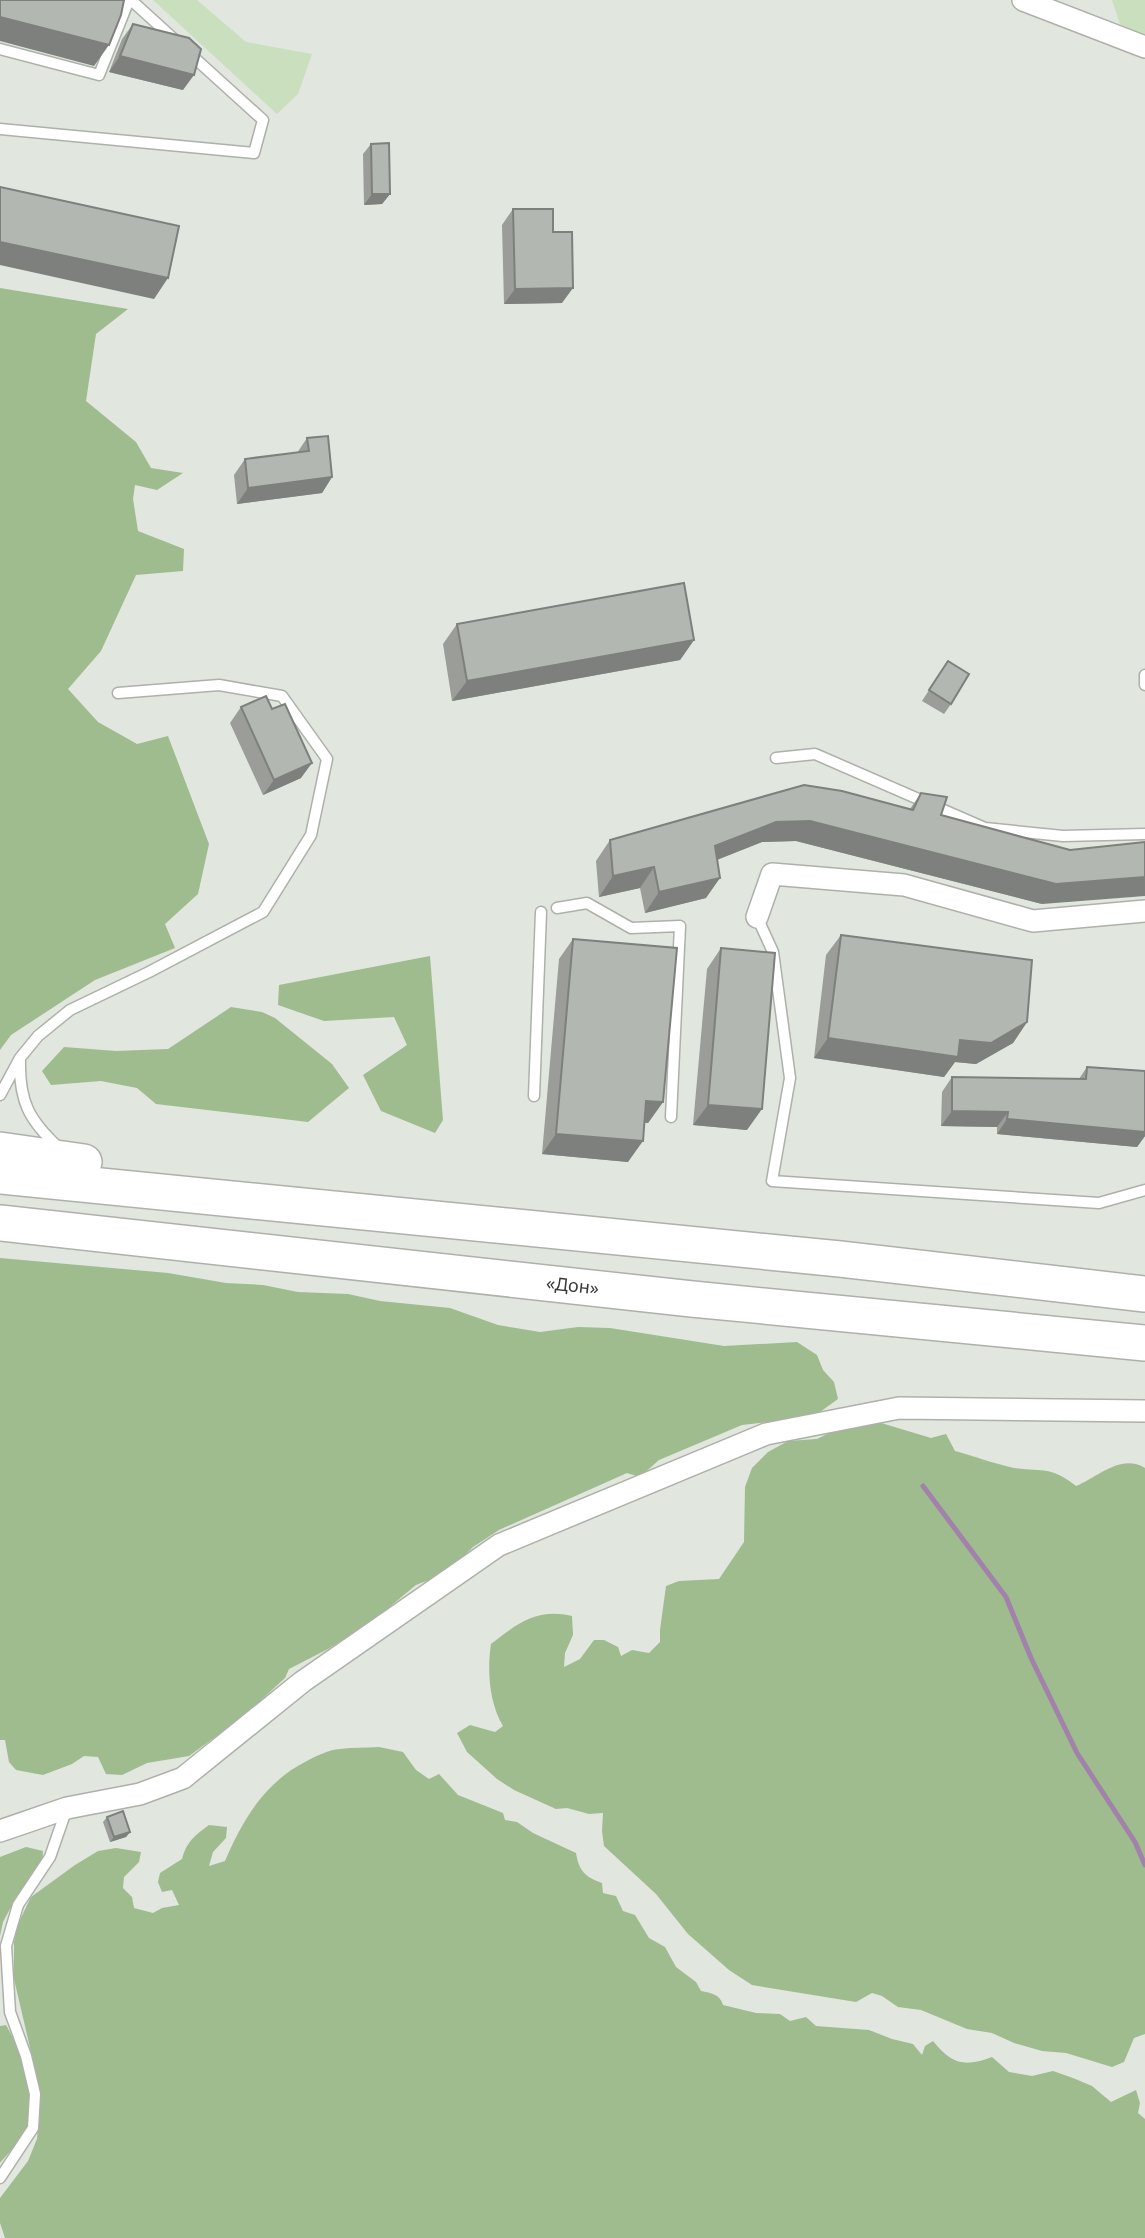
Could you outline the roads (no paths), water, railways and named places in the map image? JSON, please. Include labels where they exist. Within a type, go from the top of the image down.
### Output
[{"type":"highway","points":[[0,1150],[184,1173],[253,1200]]},
{"type":"highway","points":[[0,1176],[840,1259],[1145,1294]]},
{"type":"highway","name":"«Дон»","points":[[0,1223],[692,1299],[1145,1343]]},
{"type":"street","points":[[1023,0],[1145,47]]},
{"type":"street","points":[[757,917],[772,874],[904,885],[1033,921],[1145,911]]},
{"type":"street","points":[[0,1831],[67,1808],[140,1794],[183,1777],[302,1682],[499,1545],[766,1434],[898,1408],[1145,1411]]},
{"type":"lane","points":[[0,49],[99,75],[130,0],[263,120],[254,153],[0,129]]},
{"type":"lane","points":[[1145,674],[1145,685]]},
{"type":"lane","points":[[0,1095],[20,1058],[38,1036],[69,1010],[149,972],[263,912],[312,835],[327,759],[282,696],[219,685],[117,693]]},
{"type":"lane","points":[[776,758],[816,754],[985,828],[1063,836],[1145,834]]},
{"type":"lane","points":[[557,908],[587,903],[631,928],[680,926],[671,1117]]},
{"type":"lane","points":[[534,1096],[541,912]]},
{"type":"lane","points":[[757,917],[773,952],[790,1078],[772,1181],[1099,1203],[1145,1190]]},
{"type":"lane","points":[[20,1058],[20,1087],[28,1110],[44,1134],[72,1160]]},
{"type":"lane","points":[[0,2178],[33,2128],[35,2094],[26,2056],[5,2013],[6,1946],[18,1905],[50,1857],[67,1808]]},
{"type":"waterway","points":[[923,1486],[1006,1597],[1031,1658],[1077,1753],[1135,1842],[1145,1865]]}]
